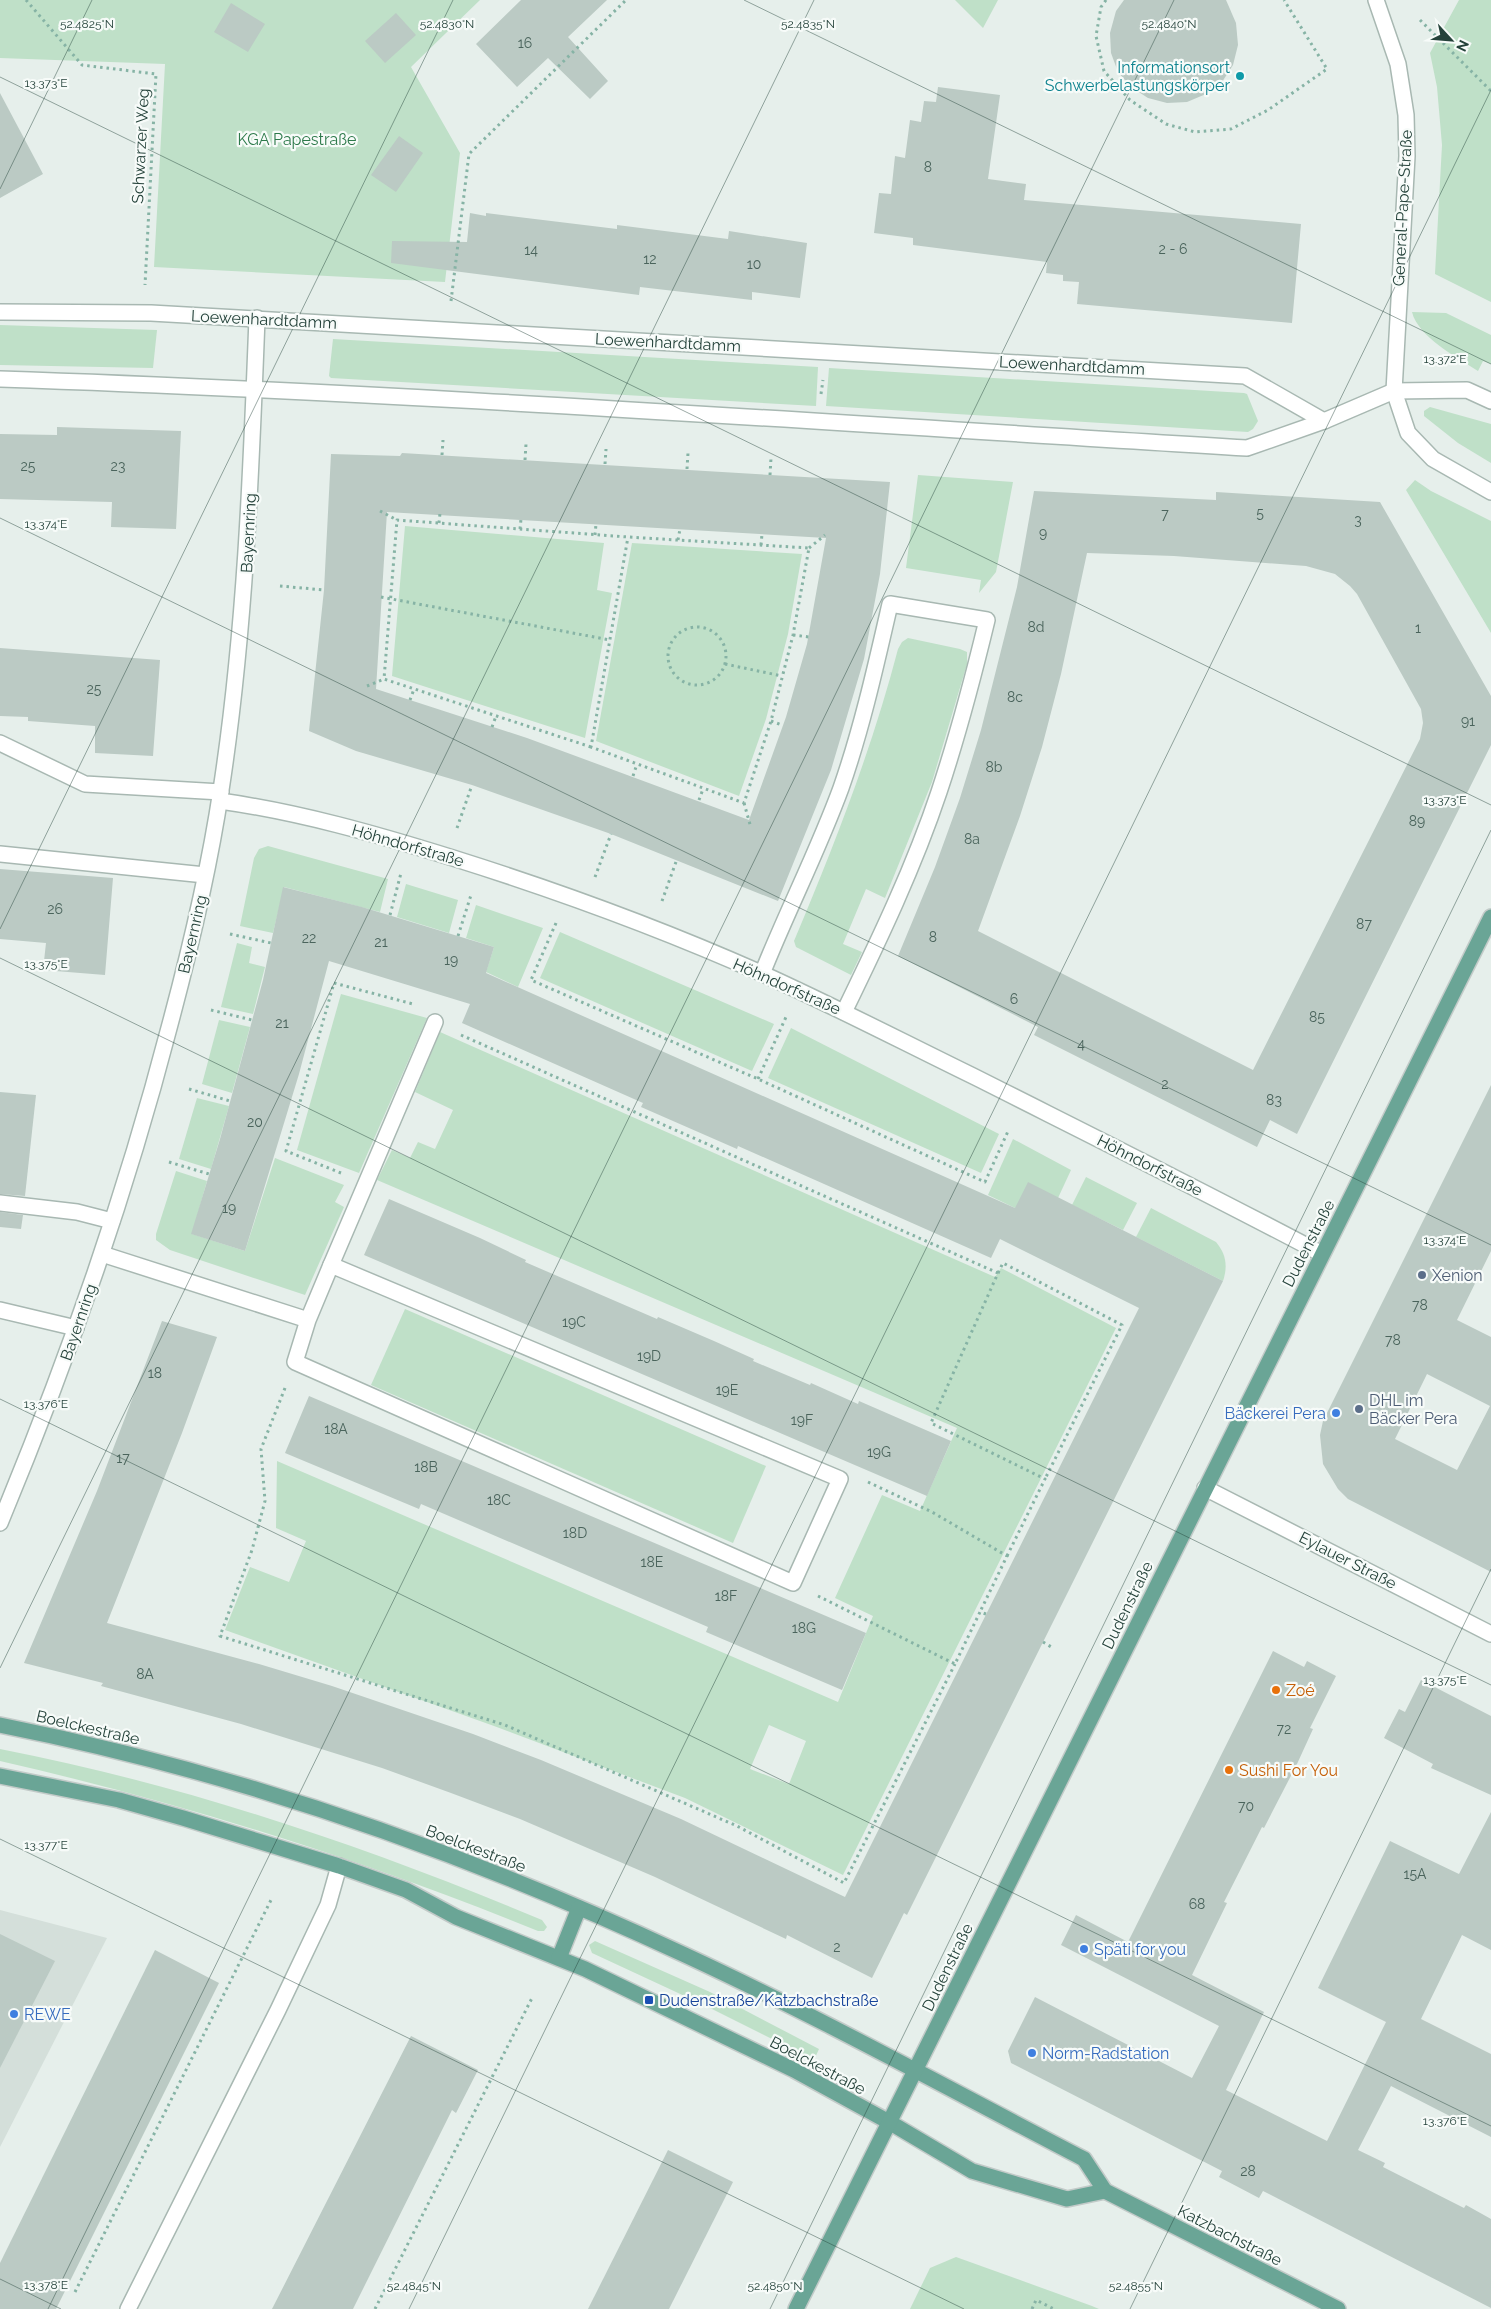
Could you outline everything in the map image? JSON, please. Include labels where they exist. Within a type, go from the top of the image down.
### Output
[{"type":"main road","name":"Dudenstraße","points":[[796,2309],[1491,917]]},
{"type":"main road","name":"Boelckestraße","points":[[0,1725],[120,1752],[300,1803],[476,1866],[579,1908],[754,1988],[915,2071]]},
{"type":"main road","name":"Boelckestraße","points":[[0,1776],[120,1800],[339,1866],[406,1890],[456,1916],[558,1958],[785,2066],[889,2122]]},
{"type":"main road","points":[[558,1958],[579,1908]]},
{"type":"main road","name":"Katzbachstraße","points":[[915,2071],[1084,2159],[1105,2191],[1338,2309]]},
{"type":"main road","points":[[889,2122],[972,2172],[1067,2199],[1105,2191]]},
{"type":"street","name":"General-Pape-Straße","points":[[1376,0],[1398,64],[1406,115],[1407,156],[1394,391]]},
{"type":"street","name":"Loewenhardtdamm","points":[[0,312],[151,313],[256,318],[1245,376],[1324,421]]},
{"type":"street","name":"Bayernring","points":[[0,1523],[76,1328],[102,1254],[160,1065],[205,875],[220,796],[234,696],[244,590],[256,318]]},
{"type":"street","points":[[0,379],[254,390],[1247,448],[1324,421],[1394,391],[1467,390],[1491,401]]},
{"type":"street","points":[[1394,391],[1408,433],[1432,458],[1491,492]]},
{"type":"street","points":[[762,974],[805,878],[841,787],[871,687],[890,604],[987,620],[968,698],[939,793],[907,874],[844,1012]]},
{"type":"street","name":"Höhndorfstraße","points":[[0,743],[85,784],[220,796],[280,810],[403,842],[584,902],[762,974],[844,1012],[1234,1207],[1322,1254]]},
{"type":"street","points":[[0,854],[205,875]]},
{"type":"street","points":[[331,1265],[840,1479],[793,1583],[295,1362],[308,1320],[331,1265],[367,1183],[435,1022]]},
{"type":"street","points":[[0,1203],[77,1212],[112,1221]]},
{"type":"street","points":[[102,1254],[308,1320]]},
{"type":"street","points":[[0,1310],[76,1328]]},
{"type":"street","name":"Eylauer Straße","points":[[1205,1488],[1491,1634]]},
{"type":"street","points":[[128,2309],[278,2010],[328,1905],[339,1866]]},
{"type":"path","name":"Schwarzer Weg","points":[[26,0],[82,65],[156,74],[145,288]]},
{"type":"path","points":[[450,301],[469,154],[626,0]]},
{"type":"path","points":[[1106,0],[1101,7],[1096,36],[1104,71],[1130,100],[1166,124],[1195,132],[1231,129],[1268,110],[1327,69],[1284,0]]},
{"type":"path","points":[[1420,20],[1491,91]]},
{"type":"path","points":[[821,396],[823,377]]},
{"type":"path","points":[[442,440],[442,454]]},
{"type":"path","points":[[525,460],[526,444]]},
{"type":"path","points":[[605,464],[606,449]]},
{"type":"path","points":[[686,469],[688,453]]},
{"type":"path","points":[[770,475],[772,458]]},
{"type":"path","points":[[380,511],[397,520],[595,535],[809,548]]},
{"type":"path","points":[[439,523],[440,514]]},
{"type":"path","points":[[520,529],[521,519]]},
{"type":"path","points":[[384,679],[397,520]]},
{"type":"path","points":[[595,535],[596,524]]},
{"type":"path","points":[[678,540],[680,529]]},
{"type":"path","points":[[761,545],[762,534]]},
{"type":"path","points":[[751,828],[744,803],[771,721],[793,635],[809,548],[825,535]]},
{"type":"path","points":[[590,747],[628,537]]},
{"type":"path","points":[[280,586],[324,590]]},
{"type":"path","points":[[381,597],[390,597],[610,640]]},
{"type":"path","points":[[690,627],[703,627],[714,632],[723,642],[727,655],[725,664],[716,678],[704,684],[691,684],[679,679],[671,669],[668,657],[670,644],[678,633],[690,627]]},
{"type":"path","points":[[793,635],[809,637]]},
{"type":"path","points":[[725,664],[782,676]]},
{"type":"path","points":[[367,686],[384,679],[590,747],[744,803]]},
{"type":"path","points":[[410,700],[414,689]]},
{"type":"path","points":[[492,727],[496,716]]},
{"type":"path","points":[[771,721],[782,725]]},
{"type":"path","points":[[633,776],[637,764]]},
{"type":"path","points":[[457,828],[472,785]]},
{"type":"path","points":[[699,800],[703,788]]},
{"type":"path","points":[[595,877],[611,834]]},
{"type":"path","points":[[662,901],[677,859]]},
{"type":"path","points":[[390,915],[401,874]]},
{"type":"path","points":[[458,936],[471,895]]},
{"type":"path","points":[[556,923],[531,980],[758,1079],[985,1182],[1009,1129]]},
{"type":"path","points":[[230,934],[271,943]]},
{"type":"path","points":[[367,1183],[286,1151],[334,983],[440,1012],[435,1022],[998,1274]]},
{"type":"path","points":[[211,1010],[252,1020]]},
{"type":"path","points":[[758,1079],[786,1017]]},
{"type":"path","points":[[190,1089],[230,1101]]},
{"type":"path","points":[[169,1162],[210,1174]]},
{"type":"path","points":[[295,1362],[261,1449],[265,1501],[252,1550],[220,1636],[505,1725],[737,1826],[844,1883],[955,1664],[1122,1325],[1003,1263],[931,1423],[1045,1479]]},
{"type":"path","points":[[840,1479],[846,1472],[904,1498],[1007,1556]]},
{"type":"path","points":[[793,1583],[955,1664]]},
{"type":"path","points":[[980,1612],[986,1614]]},
{"type":"path","points":[[1043,1642],[1053,1648]]},
{"type":"path","points":[[75,2292],[271,1900]]},
{"type":"path","points":[[375,2309],[532,1998]]},
{"type":"path","points":[[1032,2309],[1036,2300],[1054,2309]]},
{"type":"shaded area","points":[[0,1910],[107,1938],[0,2147]]},
{"type":"green space","name":"KGA Papestraße","points":[[0,0],[480,0],[411,67],[460,153],[445,282],[154,267],[165,64],[0,58]]},
{"type":"green space","points":[[955,0],[998,0],[983,28]]},
{"type":"green space","points":[[1459,0],[1491,0],[1491,302],[1435,274],[1442,145],[1437,87],[1430,53]]},
{"type":"green space","points":[[1412,312],[1446,313],[1491,335],[1491,364],[1483,361],[1478,371],[1450,353],[1422,330]]},
{"type":"green space","points":[[0,325],[157,330],[153,368],[0,365]]},
{"type":"green space","points":[[333,339],[818,367],[816,406],[331,378],[329,376]]},
{"type":"green space","points":[[829,368],[1244,393],[1247,394],[1258,421],[1253,429],[1248,432],[826,406]]},
{"type":"green space","points":[[1430,407],[1491,424],[1491,463],[1458,443],[1424,416],[1424,411]]},
{"type":"green space","points":[[918,475],[1013,482],[996,572],[979,593],[981,580],[906,568]]},
{"type":"green space","points":[[1415,480],[1431,491],[1491,521],[1491,633],[1406,490]]},
{"type":"green space","points":[[405,526],[604,543],[597,590],[612,593],[585,738],[392,676]]},
{"type":"green space","points":[[632,543],[802,554],[788,634],[766,719],[739,796],[596,741]]},
{"type":"green space","points":[[908,638],[967,652],[967,664],[932,782],[885,898],[866,889],[843,944],[862,952],[851,975],[796,947],[794,941],[851,797],[888,686],[898,649],[902,642]]},
{"type":"green space","points":[[268,846],[388,879],[380,912],[284,887],[273,933],[240,926],[254,858],[259,849]]},
{"type":"green space","points":[[406,884],[458,900],[449,933],[397,917]]},
{"type":"green space","points":[[476,905],[543,928],[518,987],[486,972],[494,947],[466,938]]},
{"type":"green space","points":[[560,932],[774,1024],[752,1071],[540,978]]},
{"type":"green space","points":[[237,943],[252,947],[249,963],[265,967],[253,1014],[221,1007]]},
{"type":"green space","points":[[341,994],[427,1018],[359,1173],[297,1150]]},
{"type":"green space","points":[[219,1020],[250,1027],[232,1093],[202,1084]]},
{"type":"green space","points":[[791,1028],[999,1134],[981,1173],[768,1078]]},
{"type":"green space","points":[[440,1032],[995,1277],[1001,1268],[1116,1328],[843,1875],[685,1798],[494,1726],[225,1630],[250,1567],[289,1582],[306,1541],[276,1528],[277,1461],[838,1702],[873,1616],[835,1598],[882,1495],[920,1511],[957,1428],[377,1180],[392,1150],[410,1158],[418,1142],[435,1149],[453,1110],[415,1092]],"holes":[[[769,1725],[806,1741],[789,1784],[750,1769]]]},
{"type":"green space","points":[[197,1098],[229,1106],[211,1169],[179,1159]]},
{"type":"green space","points":[[1013,1139],[1071,1170],[1058,1198],[1015,1208],[988,1195]]},
{"type":"green space","points":[[275,1158],[344,1185],[335,1202],[344,1207],[305,1295],[170,1250],[156,1240],[156,1234],[176,1171],[207,1181],[192,1234],[245,1251]]},
{"type":"green space","points":[[1086,1177],[1137,1203],[1123,1230],[1072,1205]]},
{"type":"green space","points":[[1151,1208],[1216,1242],[1225,1260],[1223,1281],[1136,1237]]},
{"type":"green space","points":[[405,1309],[766,1466],[733,1543],[371,1385]]},
{"type":"green space","points":[[0,1749],[139,1781],[276,1821],[343,1843],[476,1893],[542,1920],[547,1927],[544,1931],[538,1931],[406,1880],[273,1835],[137,1795],[0,1761]]},
{"type":"green space","points":[[595,1941],[710,1992],[819,2049],[814,2060],[704,2005],[592,1953],[589,1945]]},
{"type":"green space","points":[[956,2257],[1099,2309],[910,2309],[930,2268]]},
{"type":"building","points":[[521,0],[607,0],[568,37],[608,81],[590,99],[548,58],[517,87],[476,44]]},
{"type":"building","points":[[1124,0],[1226,0],[1236,23],[1238,45],[1233,65],[1222,82],[1206,94],[1187,102],[1167,103],[1148,98],[1131,87],[1118,72],[1111,53],[1110,33],[1116,11]]},
{"type":"building","points":[[231,3],[265,24],[248,52],[214,32]]},
{"type":"building","points":[[396,13],[416,35],[385,63],[365,41]]},
{"type":"building","points":[[938,87],[1000,95],[988,179],[1026,184],[1024,200],[1301,224],[1292,323],[1077,304],[1079,282],[1063,281],[1063,275],[1046,273],[1047,262],[913,245],[913,238],[874,233],[879,193],[891,194],[895,156],[905,158],[910,120],[921,122],[924,101],[936,102]]},
{"type":"building","points":[[0,93],[43,174],[0,198]]},
{"type":"building","points":[[399,136],[423,153],[396,192],[371,175]]},
{"type":"building","points":[[470,213],[486,216],[486,213],[617,229],[617,225],[728,239],[729,231],[807,243],[800,298],[752,292],[752,300],[640,287],[639,295],[391,263],[392,241],[467,242]]},
{"type":"building","points":[[57,427],[181,431],[176,529],[111,527],[112,502],[0,499],[0,434],[57,435]]},
{"type":"building","points":[[402,453],[890,482],[880,574],[864,659],[831,770],[778,901],[611,834],[472,785],[356,751],[309,731],[324,590],[331,454],[400,456]],"holes":[[[387,512],[826,538],[807,644],[786,717],[749,820],[527,738],[376,689]]]},
{"type":"building","points":[[1034,491],[1216,500],[1216,492],[1380,502],[1491,696],[1491,745],[1297,1134],[1270,1120],[1257,1147],[1034,1035],[1038,1027],[898,956],[935,867],[960,798],[981,730],[1017,587]],"holes":[[[1087,553],[1174,556],[1306,566],[1335,574],[1357,594],[1421,709],[1423,723],[1420,739],[1253,1070],[978,931],[1020,816],[1042,747],[1061,674]]]},
{"type":"building","points":[[0,648],[160,660],[153,756],[95,753],[95,726],[28,721],[28,717],[0,716]]},
{"type":"building","points":[[0,869],[113,878],[105,975],[43,970],[46,943],[0,939]]},
{"type":"building","points":[[283,887],[362,907],[494,947],[486,973],[1015,1208],[1028,1182],[1223,1281],[907,1915],[904,1913],[872,1978],[787,1935],[786,1939],[655,1877],[520,1819],[451,1793],[382,1768],[241,1724],[101,1686],[103,1683],[24,1663],[97,1491],[162,1321],[217,1337],[182,1433],[107,1623],[259,1664],[332,1686],[473,1734],[541,1760],[681,1819],[845,1897],[1139,1308],[1000,1239],[991,1258],[738,1146],[737,1149],[641,1107],[643,1103],[462,1023],[470,1004],[329,961],[299,1074],[245,1251],[191,1234],[220,1139],[263,980]]},
{"type":"building","points":[[1491,1085],[1491,1251],[1457,1320],[1491,1337],[1491,1572],[1348,1499],[1338,1489],[1323,1464],[1320,1435],[1323,1421]],"holes":[[[1427,1374],[1490,1406],[1457,1470],[1395,1439]]]},
{"type":"building","points":[[0,1092],[36,1095],[25,1196],[0,1194]]},
{"type":"building","points":[[389,1199],[480,1238],[526,1260],[525,1262],[657,1319],[658,1317],[714,1341],[754,1359],[753,1361],[810,1385],[811,1383],[858,1404],[859,1401],[951,1441],[927,1496],[364,1255]]},
{"type":"building","points":[[0,1212],[23,1215],[21,1229],[0,1227]]},
{"type":"building","points":[[309,1396],[866,1633],[842,1690],[706,1632],[708,1627],[421,1504],[419,1509],[285,1453]]},
{"type":"building","points":[[1273,1651],[1304,1667],[1307,1661],[1336,1676],[1310,1728],[1313,1729],[1297,1764],[1224,1902],[1227,1903],[1192,1975],[1264,2012],[1226,2090],[1327,2141],[1386,2022],[1318,1988],[1390,1841],[1459,1874],[1491,1812],[1491,1950],[1462,1935],[1421,2019],[1491,2054],[1491,2137],[1391,2086],[1358,2150],[1385,2163],[1383,2167],[1464,2208],[1466,2205],[1491,2219],[1491,2308],[1263,2191],[1259,2198],[1219,2177],[1222,2171],[1011,2063],[1008,2051],[1035,1997],[1192,2078],[1219,2026],[1061,1945],[1076,1915],[1128,1942]]},
{"type":"building","points":[[1421,1680],[1491,1716],[1491,1795],[1431,1768],[1433,1764],[1384,1738],[1399,1709],[1405,1712]]},
{"type":"building","name":"REWE","points":[[0,1934],[55,1961],[0,2068]]},
{"type":"building","points":[[155,1950],[219,1983],[56,2309],[0,2309],[0,2263]]},
{"type":"building","points":[[411,2036],[478,2070],[456,2113],[452,2110],[353,2309],[272,2309]]},
{"type":"building","points":[[668,2150],[733,2182],[669,2309],[588,2309]]},
{"type":"place","name":"Informationsort Schwerbelastungskörper","points":[[1240,76]]},
{"type":"place","name":"Xenion","points":[[1422,1275]]},
{"type":"place","name":"DHL im Bäcker Pera","points":[[1359,1409]]},
{"type":"place","name":"Bäckerei Pera","points":[[1336,1413]]},
{"type":"place","name":"Zoé","points":[[1276,1690]]},
{"type":"place","name":"Sushi For You","points":[[1229,1770]]},
{"type":"place","name":"Späti for you","points":[[1084,1949]]},
{"type":"place","name":"Dudenstraße/Katzbachstraße","points":[[649,2000]]},
{"type":"place","name":"REWE","points":[[14,2014]]},
{"type":"place","name":"Norm-Radstation","points":[[1032,2053]]}]
